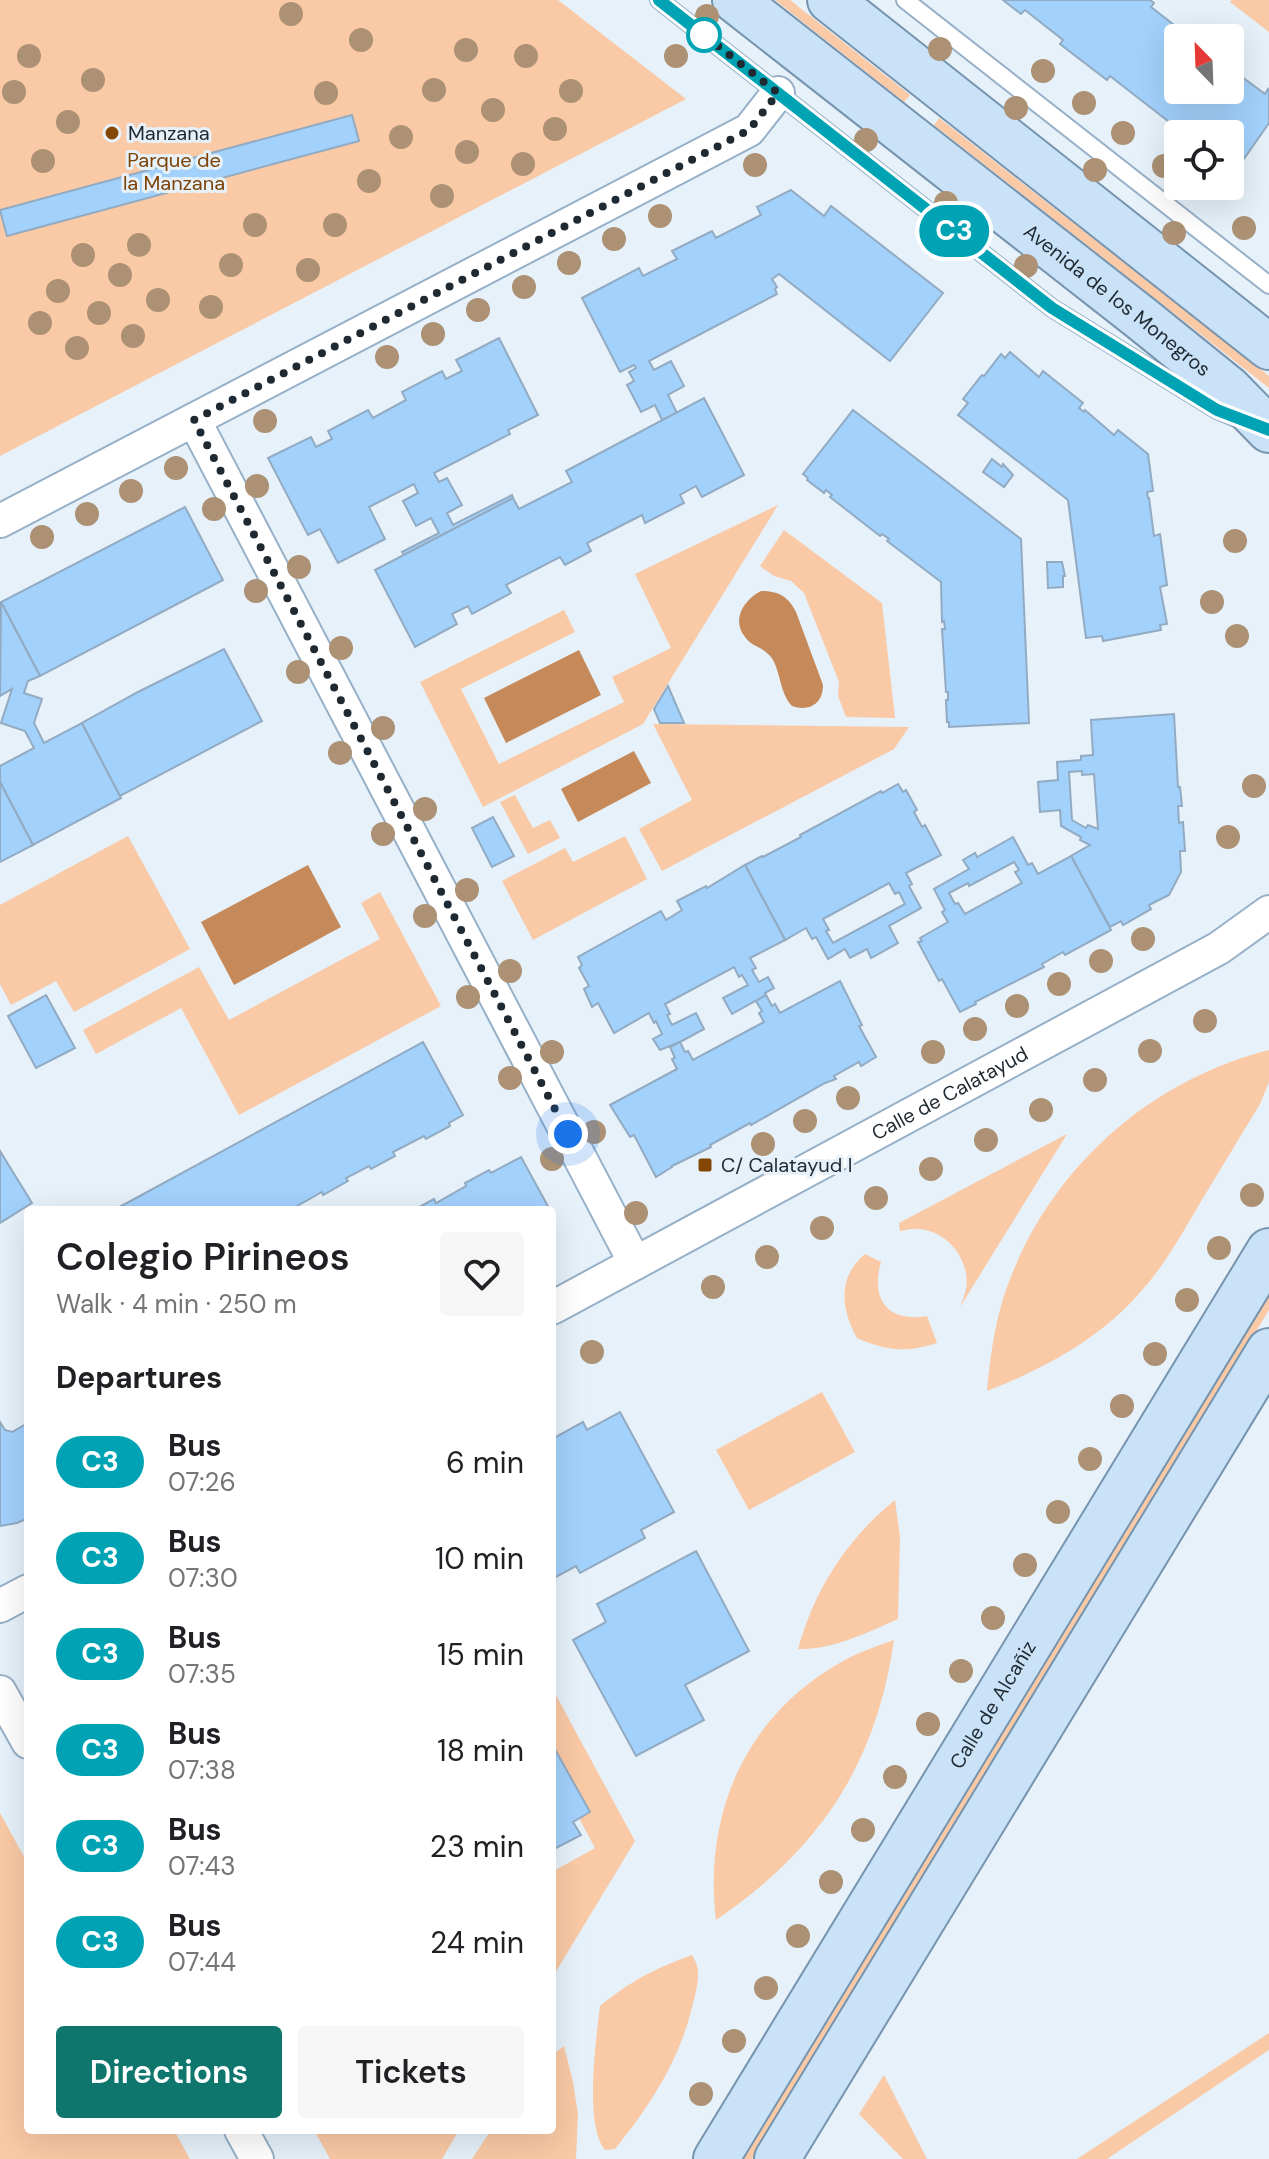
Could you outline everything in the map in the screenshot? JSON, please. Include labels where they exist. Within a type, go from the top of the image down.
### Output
[{"type":"main road","name":"Avenida de los Monegros","points":[[735,0],[1229,389],[1269,430]]},
{"type":"main road","points":[[830,0],[1269,347]]},
{"type":"main road","name":"Calle de Alcañiz","points":[[716,2159],[1269,1251]]},
{"type":"main road","points":[[777,2159],[1269,1351]]},
{"type":"street","points":[[0,521],[749,130],[778,93]]},
{"type":"street","points":[[194,420],[635,1263]]},
{"type":"street","name":"Calle de Calatayud","points":[[556,1306],[1219,948],[1269,912]]},
{"type":"street","name":"Calle de Calatayud","points":[[1219,948],[1269,933]]},
{"type":"street","points":[[0,1606],[24,1593]]},
{"type":"street","points":[[0,1692],[24,1735]]},
{"type":"street","points":[[243,2134],[257,2159]]},
{"type":"lane","points":[[659,0],[1052,308],[1217,410],[1269,430]]},
{"type":"lane","points":[[905,0],[1269,285]]},
{"type":"green space","name":"Parque de la Manzana","points":[[0,0],[558,0],[686,99],[0,456]]},
{"type":"green space","points":[[775,0],[790,0],[910,95],[904,102]]},
{"type":"green space","points":[[1269,0],[1269,32],[1230,2]]},
{"type":"green space","points":[[939,118],[1269,376],[1269,388],[934,125]]},
{"type":"green space","points":[[778,505],[643,724],[483,807],[420,682],[564,610],[575,632],[461,689],[499,764],[624,702],[612,677],[671,648],[635,574]]},
{"type":"green space","points":[[784,530],[882,603],[895,718],[846,717],[838,696],[839,682],[804,593],[791,581],[774,576],[760,566]]},
{"type":"green space","points":[[653,724],[909,727],[894,749],[662,871],[639,829],[692,800]]},
{"type":"green space","points":[[515,795],[533,828],[550,820],[560,838],[528,854],[500,802]]},
{"type":"green space","points":[[128,836],[190,949],[74,1012],[56,981],[11,1005],[0,984],[0,905]]},
{"type":"green space","points":[[625,836],[647,879],[533,940],[502,881],[565,848],[573,862]]},
{"type":"green space","points":[[380,892],[441,1006],[239,1115],[181,1008],[96,1054],[83,1030],[199,967],[229,1020],[380,939],[361,903]]},
{"type":"green space","points":[[1269,1050],[1269,1082],[1260,1104],[1174,1247],[1151,1279],[1127,1306],[1091,1337],[1030,1373],[987,1391],[993,1343],[1004,1296],[1022,1252],[1045,1210],[1073,1173],[1105,1139],[1142,1109],[1181,1084],[1224,1064]]},
{"type":"green space","points":[[1067,1134],[960,1307],[967,1278],[955,1249],[948,1241],[930,1231],[900,1231],[899,1223]]},
{"type":"green space","points":[[865,1254],[881,1262],[878,1287],[885,1306],[902,1316],[927,1316],[937,1343],[897,1349],[857,1338],[844,1294],[850,1273]]},
{"type":"green space","points":[[1269,1292],[1269,1310],[752,2159],[741,2159]]},
{"type":"green space","points":[[822,1392],[855,1452],[749,1510],[716,1450]]},
{"type":"green space","points":[[895,1500],[900,1537],[898,1619],[837,1644],[798,1649],[813,1606],[834,1567],[877,1515]]},
{"type":"green space","points":[[894,1640],[873,1726],[857,1765],[837,1800],[785,1864],[716,1920],[714,1880],[717,1841],[725,1805],[739,1770],[757,1738],[781,1709],[809,1683],[849,1658]]},
{"type":"green space","points":[[556,1695],[635,1841],[556,1971],[556,1870],[595,1848],[579,1818],[589,1812],[556,1751]]},
{"type":"green space","points":[[0,1813],[24,1857],[24,2134],[176,2134],[190,2159],[0,2159]]},
{"type":"green space","points":[[692,1955],[698,1979],[681,2043],[663,2080],[628,2133],[615,2149],[605,2150],[599,2138],[593,2102],[600,2006],[644,1976]]},
{"type":"green space","points":[[1269,2033],[1269,2050],[1107,2159],[1077,2159]]},
{"type":"green space","points":[[564,2046],[573,2082],[578,2114],[576,2159],[472,2159],[488,2134],[556,2134],[556,2052]]},
{"type":"green space","points":[[884,2075],[927,2159],[903,2159],[859,2114]]},
{"type":"green space","points":[[316,2134],[457,2134],[442,2159],[330,2159]]},
{"type":"shaded area","points":[[761,591],[782,596],[796,612],[823,685],[821,697],[814,705],[804,708],[792,706],[773,660],[748,641],[741,630],[741,611],[749,599]]},
{"type":"shaded area","points":[[579,650],[601,695],[506,743],[484,698]]},
{"type":"shaded area","points":[[634,751],[651,783],[578,822],[561,789]]},
{"type":"shaded area","points":[[308,865],[341,927],[234,985],[201,922]]},
{"type":"building","points":[[1003,0],[1150,0],[1154,3],[1151,7],[1173,24],[1164,24],[1164,104],[1244,104],[1244,78],[1265,94],[1268,89],[1269,123],[1244,159],[1244,120],[1167,120],[1110,76],[1107,80],[1060,44],[1063,40],[1025,10],[1021,14]]},
{"type":"building","points":[[352,115],[359,141],[7,236],[0,210]]},
{"type":"building","points":[[791,190],[824,216],[831,206],[943,293],[890,361],[779,274],[772,279],[777,294],[649,361],[654,370],[671,361],[684,386],[668,395],[677,413],[662,420],[655,405],[641,412],[627,385],[634,381],[629,372],[636,368],[634,365],[620,372],[582,298],[639,268],[643,276],[677,259],[672,251],[712,231],[716,238],[761,215],[757,207]]},
{"type":"building","points":[[499,338],[538,415],[508,430],[510,434],[434,473],[439,482],[447,478],[462,505],[447,513],[453,525],[512,495],[513,498],[404,555],[402,552],[439,533],[431,518],[416,526],[403,501],[418,493],[414,484],[369,507],[385,539],[338,563],[320,529],[308,535],[268,458],[311,437],[316,447],[332,439],[328,431],[368,410],[373,418],[406,400],[402,392],[442,371],[446,379],[462,371],[456,360]]},
{"type":"building","points":[[1010,352],[1039,377],[1043,371],[1083,403],[1079,408],[1114,435],[1118,430],[1148,454],[1153,491],[1147,492],[1154,536],[1160,534],[1167,585],[1160,587],[1167,624],[1160,625],[1161,630],[1103,641],[1102,636],[1086,638],[1068,500],[958,415],[968,403],[963,399],[982,375],[1001,354],[1005,358]]},
{"type":"building","points":[[704,398],[744,475],[702,497],[696,486],[680,495],[684,503],[645,523],[642,515],[587,543],[591,551],[565,565],[560,557],[506,585],[511,593],[472,614],[468,606],[452,614],[457,624],[415,647],[375,570],[513,498],[519,509],[572,482],[566,471]]},
{"type":"building","points":[[853,410],[1021,539],[1029,723],[949,727],[941,582],[803,474]]},
{"type":"building","points":[[992,459],[1002,467],[1003,464],[1013,475],[1004,487],[983,472]]},
{"type":"building","points":[[185,507],[223,580],[40,676],[1,602]]},
{"type":"building","points":[[1047,562],[1062,562],[1065,576],[1063,587],[1048,588]]},
{"type":"building","points":[[1,602],[40,676],[28,681],[24,693],[42,699],[34,723],[44,743],[82,723],[121,798],[33,845],[0,782],[0,766],[34,748],[25,731],[1,723],[12,689],[0,696]]},
{"type":"building","points":[[224,649],[262,721],[120,796],[82,723]]},
{"type":"building","points":[[668,686],[684,723],[660,723],[654,709]]},
{"type":"building","points":[[1174,714],[1182,806],[1178,806],[1179,823],[1183,822],[1185,851],[1180,851],[1181,872],[1169,895],[1149,905],[1151,909],[1123,925],[1121,921],[1110,927],[1071,856],[1090,845],[1061,826],[1060,810],[1040,812],[1038,782],[1058,780],[1057,762],[1081,760],[1081,756],[1093,755],[1091,720]],"holes":[[[1082,771],[1082,775],[1094,774],[1098,829],[1088,825],[1086,828],[1072,820],[1069,772]]]},
{"type":"building","points":[[0,782],[33,845],[0,862]]},
{"type":"building","points":[[898,784],[903,792],[906,790],[922,827],[925,825],[941,855],[906,873],[921,908],[889,926],[898,943],[871,958],[867,949],[850,958],[845,949],[828,959],[816,937],[812,939],[806,928],[785,940],[745,865]],"holes":[[[889,883],[895,894],[899,892],[905,904],[833,943],[823,919]]]},
{"type":"building","points":[[493,817],[514,856],[492,867],[472,828]]},
{"type":"building","points":[[1013,837],[1028,865],[1032,863],[1038,874],[1071,856],[1111,930],[1065,955],[1063,952],[1042,964],[1044,967],[960,1012],[918,942],[948,922],[934,889],[969,869],[963,860],[975,853],[977,857]],"holes":[[[1014,862],[1019,870],[1015,872],[1022,883],[965,914],[949,893]]]},
{"type":"building","points":[[745,865],[785,940],[750,958],[759,982],[768,977],[774,988],[732,1014],[723,998],[748,985],[734,967],[665,1004],[672,1025],[696,1013],[704,1029],[660,1050],[653,1039],[662,1034],[649,1013],[614,1033],[598,1003],[592,1007],[584,989],[589,986],[579,968],[582,965],[578,957],[661,911],[666,920],[682,910],[677,901],[707,888]]},
{"type":"building","points":[[840,981],[876,1057],[861,1066],[859,1062],[834,1076],[836,1079],[750,1123],[656,1177],[634,1135],[630,1137],[610,1105],[677,1069],[670,1047],[680,1042],[693,1060],[764,1022],[756,1001],[766,995],[780,1013]]},
{"type":"building","points":[[46,995],[75,1048],[36,1068],[8,1016]]},
{"type":"building","points":[[423,1042],[463,1115],[449,1123],[450,1126],[393,1152],[395,1156],[371,1169],[369,1166],[323,1195],[322,1192],[297,1206],[121,1206]]},
{"type":"building","points":[[0,1151],[32,1203],[0,1223]]},
{"type":"building","points":[[521,1157],[548,1206],[421,1206],[434,1199],[436,1203],[466,1186],[465,1183],[489,1170],[491,1173]]},
{"type":"building","points":[[620,1412],[674,1512],[641,1530],[645,1538],[580,1573],[576,1566],[556,1577],[556,1437],[583,1422],[587,1430]]},
{"type":"building","points":[[0,1422],[5,1430],[12,1432],[24,1425],[24,1520],[0,1526]]},
{"type":"building","points":[[696,1551],[749,1651],[685,1685],[704,1720],[636,1756],[573,1640],[606,1622],[597,1604]]},
{"type":"building","points":[[556,1751],[590,1812],[573,1822],[581,1835],[556,1848]]},
{"type":"bus line","name":"C3","points":[[659,0],[1052,308],[1217,410],[1269,430]]},
{"type":"place","name":"Manzana","points":[[112,133]]},
{"type":"place","name":"C/ Calatayud I","points":[[705,1165]]},
{"type":"route","points":[[568,1134],[194,420],[749,130],[778,93],[704,35]]}]
